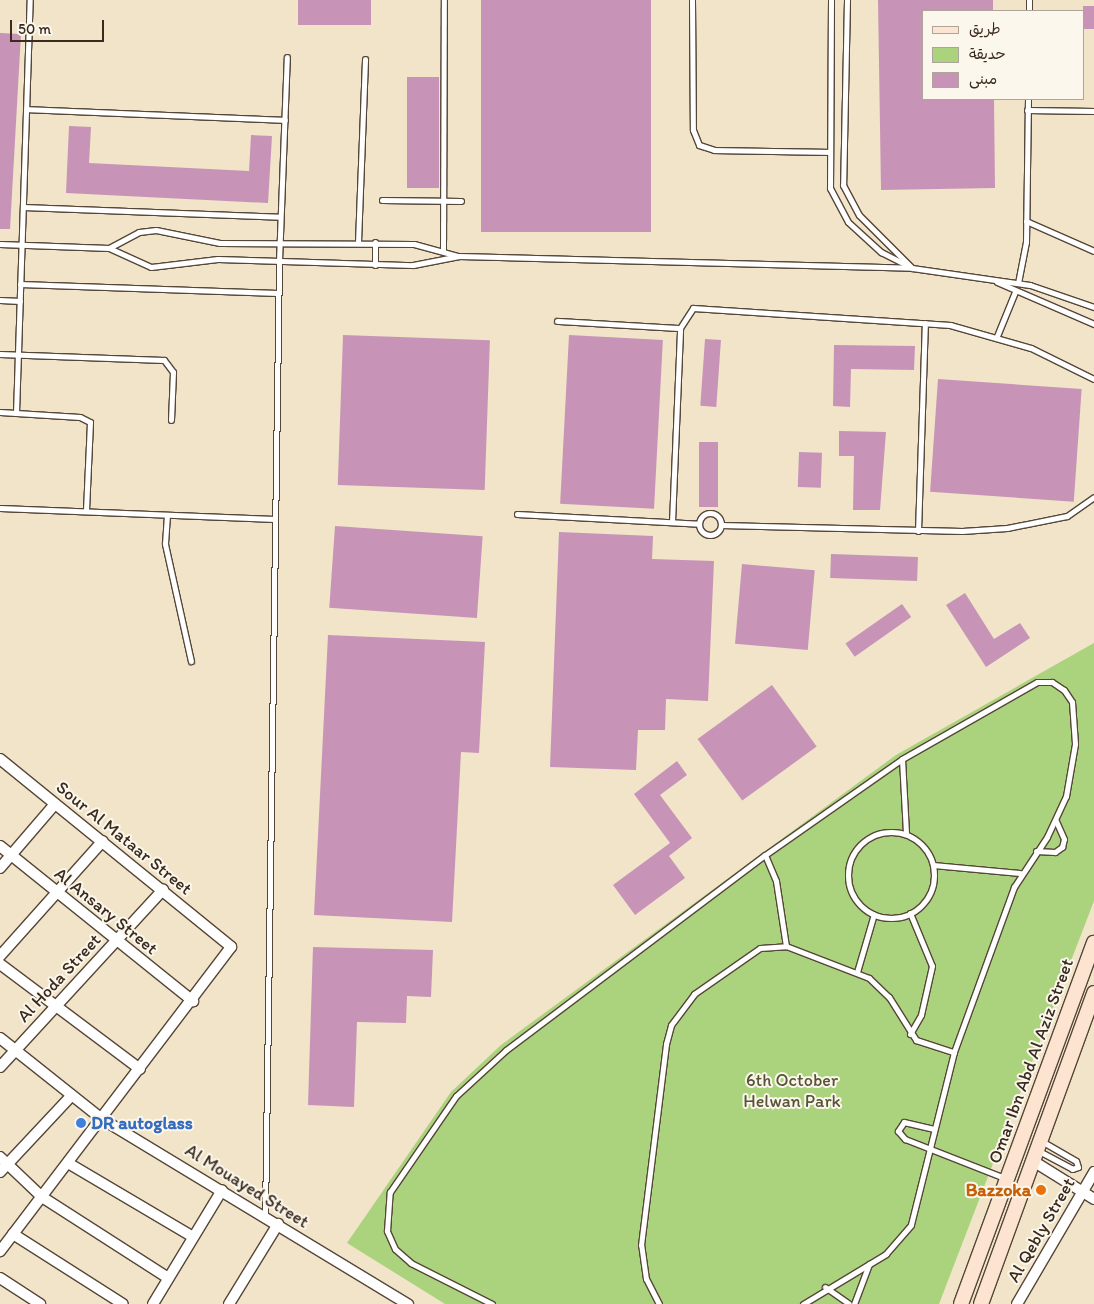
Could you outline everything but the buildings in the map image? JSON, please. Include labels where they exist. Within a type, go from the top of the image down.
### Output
[{"type":"main road","name":"Omar Ibn Abd Al Aziz Street","points":[[961,1304],[1094,943]]},
{"type":"main road","name":"Omar Ibn Abd Al Aziz Street","points":[[981,1304],[1094,993]]},
{"type":"street","name":"Sour Al Mataar Street","points":[[1,761],[229,942],[230,953],[193,1001]]},
{"type":"street","points":[[0,868],[55,804]]},
{"type":"street","points":[[0,956],[103,841]]},
{"type":"street","name":"Al Ansary Street","points":[[0,846],[115,941],[193,1001]]},
{"type":"street","name":"Al Hoda Street","points":[[0,1067],[54,1006],[163,890]]},
{"type":"street","points":[[0,964],[140,1069]]},
{"type":"street","points":[[0,1251],[193,1001]]},
{"type":"street","name":"Al Mouayed Street","points":[[0,1038],[17,1048],[102,1119],[408,1304]]},
{"type":"street","points":[[72,1094],[3,1164],[42,1197],[168,1278]]},
{"type":"street","points":[[1037,1150],[1083,1192],[1094,1199]]},
{"type":"street","points":[[68,1163],[193,1237]]},
{"type":"street","name":"Al Qebly Street","points":[[1017,1304],[1094,1172]]},
{"type":"street","points":[[153,1304],[222,1190]]},
{"type":"street","points":[[230,1304],[278,1224]]},
{"type":"street","points":[[13,1234],[123,1304]]},
{"type":"street","points":[[0,1278],[40,1304]]},
{"type":"lane","points":[[16,413],[30,0]]},
{"type":"lane","points":[[442,250],[444,0]]},
{"type":"lane","points":[[692,0],[693,130],[698,145],[714,150],[830,152]]},
{"type":"lane","points":[[831,0],[830,188],[836,206],[881,252],[912,268]]},
{"type":"lane","points":[[847,0],[843,185],[859,215],[912,268]]},
{"type":"lane","points":[[265,1216],[278,293],[287,57]]},
{"type":"lane","points":[[358,242],[366,59]]},
{"type":"lane","points":[[1018,283],[1026,221],[1028,100]]},
{"type":"lane","points":[[26,110],[285,120]]},
{"type":"lane","points":[[1028,110],[1094,111]]},
{"type":"lane","points":[[382,200],[461,201]]},
{"type":"lane","points":[[23,207],[280,217]]},
{"type":"lane","points":[[1026,221],[1094,251]]},
{"type":"lane","points":[[109,248],[139,232],[156,230],[220,243],[375,242],[442,250],[459,256]]},
{"type":"lane","points":[[375,242],[375,265]]},
{"type":"lane","points":[[0,244],[109,248],[151,267],[218,258],[375,265],[421,264],[459,256],[912,268],[1018,283],[1094,307]]},
{"type":"lane","points":[[994,280],[1015,292],[1094,324]]},
{"type":"lane","points":[[20,284],[278,293]]},
{"type":"lane","points":[[997,336],[1015,292]]},
{"type":"lane","points":[[0,300],[20,301]]},
{"type":"lane","points":[[672,522],[680,328],[686,313],[701,306],[926,323],[997,336],[1094,379]]},
{"type":"lane","points":[[557,321],[680,328]]},
{"type":"lane","points":[[918,531],[926,323]]},
{"type":"lane","points":[[0,354],[164,360],[173,372],[171,420]]},
{"type":"lane","points":[[0,412],[80,417],[90,422],[86,511]]},
{"type":"lane","points":[[721,524],[962,531],[1051,522],[1081,508],[1094,497]]},
{"type":"lane","points":[[0,508],[275,519]]},
{"type":"lane","points":[[699,524],[708,513],[717,516],[721,524]]},
{"type":"lane","points":[[516,514],[699,524]]},
{"type":"lane","points":[[167,515],[165,544],[191,661]]},
{"type":"lane","points":[[699,524],[703,532],[712,535],[721,524]]},
{"type":"lane","points":[[492,1304],[428,1273],[396,1249],[385,1211],[390,1192],[435,1123],[480,1072],[765,855],[902,759],[1037,682],[1052,682],[1064,690],[1072,702],[1075,744],[1072,770],[1056,821],[1020,873],[954,1052],[911,1226],[900,1241],[869,1264],[825,1287],[803,1304]]},
{"type":"lane","points":[[902,759],[906,834]]},
{"type":"lane","points":[[1036,851],[1055,852],[1062,847],[1064,839],[1056,821]]},
{"type":"lane","points":[[906,834],[924,846],[933,865],[930,893],[910,913],[898,917],[874,914],[852,891],[852,859],[874,836],[906,834]]},
{"type":"lane","points":[[765,855],[776,881],[786,946]]},
{"type":"lane","points":[[933,865],[1020,873]]},
{"type":"lane","points":[[910,913],[932,966],[921,1015],[910,1034]]},
{"type":"lane","points":[[857,972],[874,914]]},
{"type":"lane","points":[[659,1304],[646,1279],[640,1245],[671,1025],[694,994],[760,948],[786,946],[857,972],[880,986],[910,1034],[954,1052]]},
{"type":"lane","points":[[934,1129],[904,1122],[898,1131],[905,1139],[930,1147],[1007,1179]]},
{"type":"lane","points":[[1037,1150],[1076,1161],[1078,1167],[1072,1169],[1037,1150]]},
{"type":"lane","points":[[854,1304],[869,1264]]},
{"type":"lane","points":[[825,1287],[849,1304]]},
{"type":"green space","name":"6th October Helwan Park","points":[[1094,643],[1094,901],[939,1304],[445,1304],[347,1243],[451,1092],[501,1045],[896,755]]},
{"type":"place","name":"DR autoglass","points":[[81,1123]]},
{"type":"place","name":"Bazzoka","points":[[1041,1190]]}]
